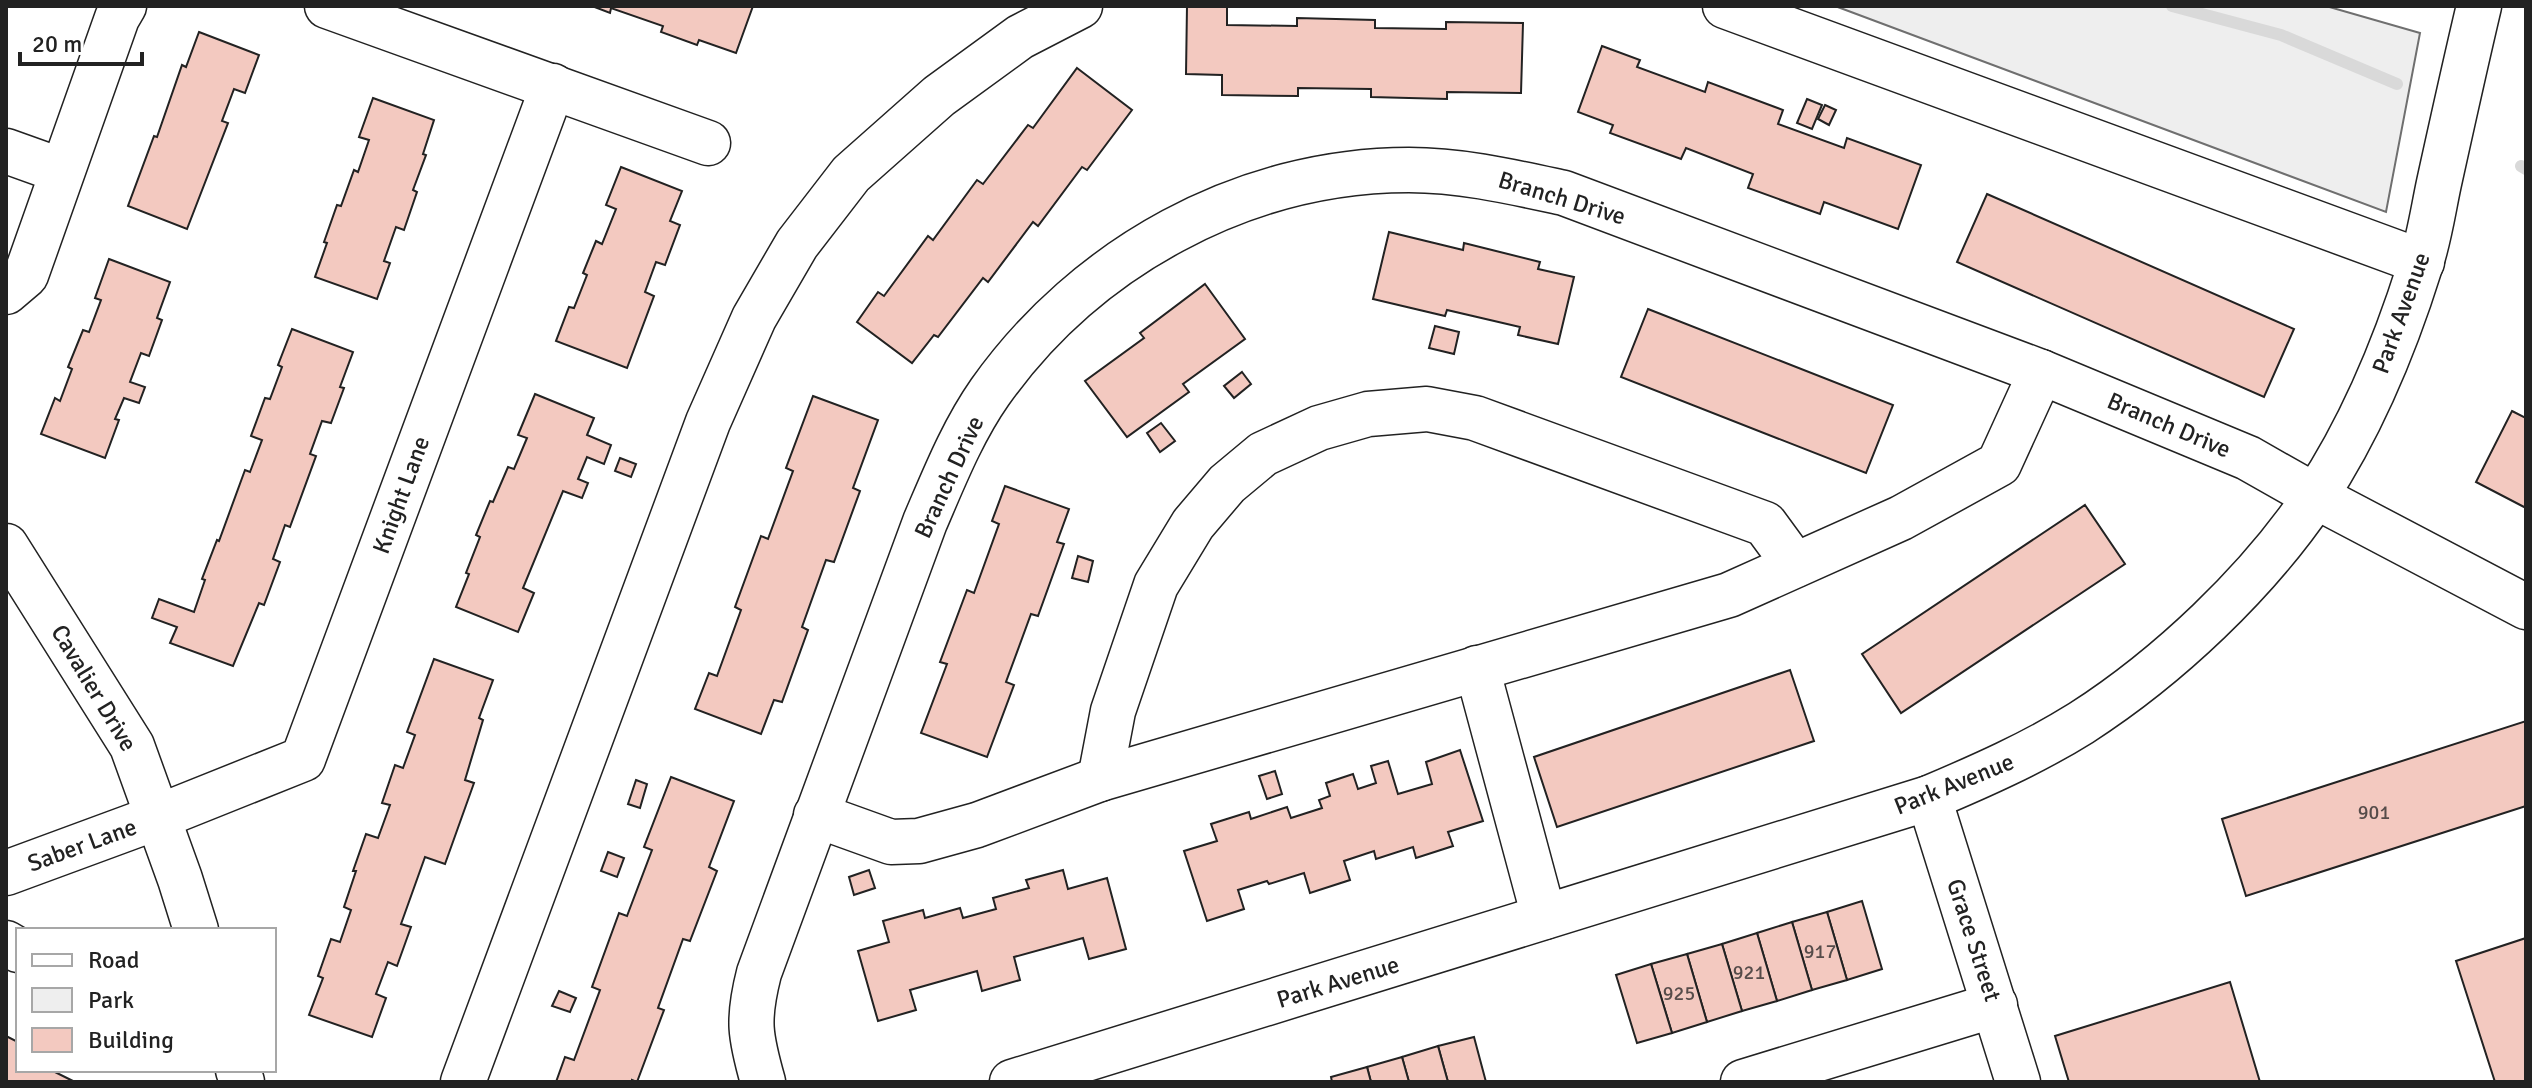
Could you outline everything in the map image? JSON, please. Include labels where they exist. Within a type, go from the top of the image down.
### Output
[{"type":"street","points":[[6,292],[26,275],[117,18],[124,6]]},
{"type":"street","points":[[327,6],[708,143]]},
{"type":"street","points":[[463,1082],[703,436],[754,318],[797,244],[851,174],[939,96],[1008,45],[1080,6]]},
{"type":"street","points":[[1725,6],[2422,262]]},
{"type":"street","name":"Park Avenue","points":[[1012,1082],[1100,1069],[1544,917],[1929,798],[2005,765],[2081,723],[2153,671],[2222,608],[2279,544],[2315,496],[2358,421],[2394,345],[2422,262],[2479,6]]},
{"type":"street","name":"Knight Lane","points":[[158,817],[303,759],[553,86]]},
{"type":"street","points":[[6,151],[62,171]]},
{"type":"street","name":"Branch Drive","points":[[763,1082],[752,1043],[751,1006],[759,973],[925,522],[952,457],[989,393],[1032,339],[1086,287],[1154,241],[1202,215],[1266,192],[1335,176],[1408,170],[1484,175],[1564,193],[2041,372],[2248,458],[2526,607]]},
{"type":"street","points":[[816,815],[891,842],[919,841],[977,825],[1100,779],[1729,595],[1901,518],[1999,464],[2041,372]]},
{"type":"street","points":[[1100,779],[1113,711],[1156,585],[1193,524],[1227,484],[1263,454],[1331,425],[1368,414],[1427,409],[1475,418],[1765,524],[1795,565]]},
{"type":"street","name":"Cavalier Drive","points":[[6,546],[132,746],[195,928]]},
{"type":"street","points":[[1477,668],[1544,917]]},
{"type":"street","name":"Grace Street","points":[[1929,798],[2018,1082]]},
{"type":"street","name":"Saber Lane","points":[[6,873],[158,817]]},
{"type":"street","points":[[1743,1082],[1995,1005]]},
{"type":"green space","points":[[1835,6],[2326,6],[2420,33],[2386,212]]},
{"type":"building","points":[[592,6],[753,6],[736,53],[699,40],[697,45],[661,32],[663,26],[611,8],[610,13]]},
{"type":"building","points":[[1187,6],[1227,6],[1227,25],[1297,26],[1297,18],[1375,20],[1375,28],[1446,29],[1446,22],[1523,23],[1521,93],[1447,92],[1447,99],[1371,97],[1371,89],[1298,88],[1298,96],[1222,95],[1222,75],[1186,74]]},
{"type":"building","points":[[199,32],[259,55],[245,93],[234,89],[222,121],[228,123],[187,229],[128,206],[154,136],[157,137],[182,65],[186,67]]},
{"type":"building","points":[[1602,46],[1640,60],[1637,67],[1705,92],[1708,82],[1783,110],[1778,124],[1844,148],[1847,138],[1921,165],[1898,229],[1824,202],[1820,214],[1748,188],[1753,174],[1686,148],[1681,159],[1610,133],[1613,125],[1578,112]]},
{"type":"building","points":[[1077,68],[1132,110],[1087,170],[1082,167],[1038,226],[1033,222],[988,282],[983,278],[938,337],[934,335],[912,363],[857,322],[878,292],[884,296],[928,236],[933,240],[977,180],[983,184],[1028,125],[1033,128]]},
{"type":"building","points":[[373,98],[434,120],[413,190],[417,192],[404,230],[396,227],[384,261],[390,263],[377,299],[315,277],[337,205],[341,206],[354,170],[358,172],[369,140],[359,137]]},
{"type":"building","points":[[1807,99],[1822,105],[1812,129],[1797,123]]},
{"type":"building","points":[[1825,105],[1836,110],[1829,125],[1818,119]]},
{"type":"building","points":[[621,167],[682,191],[670,221],[680,225],[665,265],[656,262],[645,292],[654,296],[627,368],[556,341],[569,307],[574,308],[596,241],[602,244],[616,209],[606,205]]},
{"type":"building","points":[[1987,194],[2294,329],[2264,397],[1957,262]]},
{"type":"building","points":[[1389,232],[1463,250],[1464,243],[1540,262],[1538,269],[1574,277],[1558,344],[1518,335],[1520,327],[1447,310],[1445,316],[1373,299]]},
{"type":"building","points":[[109,259],[170,282],[157,318],[162,320],[149,356],[141,353],[130,382],[145,387],[139,403],[124,398],[105,458],[41,434],[55,398],[60,401],[72,369],[68,367],[83,330],[89,332],[101,300],[95,298]]},
{"type":"building","points":[[1205,284],[1245,339],[1183,384],[1189,392],[1127,437],[1085,381],[1144,338],[1140,333]]},
{"type":"building","points":[[1648,309],[1893,405],[1866,473],[1621,377]]},
{"type":"building","points":[[1435,326],[1459,332],[1454,354],[1429,348]]},
{"type":"building","points":[[292,329],[353,352],[331,423],[322,421],[310,454],[316,456],[290,527],[285,525],[273,559],[280,562],[264,605],[259,603],[233,666],[170,643],[177,627],[152,618],[159,599],[194,612],[205,580],[202,579],[217,540],[245,470],[250,472],[262,440],[251,436],[265,398],[270,399],[282,367],[278,365]]},
{"type":"building","points":[[1242,372],[1251,384],[1234,398],[1224,386]]},
{"type":"building","points":[[535,394],[594,418],[587,435],[611,445],[604,464],[587,457],[578,479],[588,483],[582,498],[563,491],[523,588],[534,593],[518,632],[456,607],[480,537],[476,535],[490,501],[493,502],[508,467],[514,469],[527,438],[518,435]]},
{"type":"building","points":[[813,396],[878,420],[853,488],[860,491],[834,562],[826,560],[802,627],[808,630],[782,702],[774,700],[761,734],[695,709],[709,673],[717,676],[741,610],[735,607],[761,536],[768,539],[793,471],[786,468]]},
{"type":"building","points":[[2512,411],[2526,418],[2526,508],[2476,482]]},
{"type":"building","points":[[1161,423],[1175,441],[1160,452],[1147,433]]},
{"type":"building","points":[[620,458],[636,464],[631,477],[615,471]]},
{"type":"building","points":[[1005,486],[1069,509],[1057,542],[1064,544],[1038,616],[1031,614],[1006,682],[1014,685],[987,757],[921,733],[947,664],[940,662],[967,590],[974,593],[999,524],[992,521]]},
{"type":"building","points":[[2085,505],[2125,564],[1901,713],[1862,654]]},
{"type":"building","points":[[1078,556],[1093,561],[1088,582],[1072,578]]},
{"type":"building","points":[[434,659],[493,680],[479,718],[483,720],[465,780],[474,783],[445,864],[425,857],[401,924],[411,927],[397,966],[388,962],[376,994],[386,998],[372,1037],[309,1015],[323,978],[318,976],[331,939],[340,942],[351,910],[344,907],[366,834],[378,838],[390,805],[382,803],[395,765],[403,768],[415,735],[407,732]]},
{"type":"building","points":[[1790,670],[1814,741],[1557,827],[1534,757]]},
{"type":"building","points":[[2526,721],[2526,806],[2246,896],[2222,819]]},
{"type":"building","points":[[1460,750],[1483,821],[1448,832],[1453,846],[1416,858],[1413,847],[1376,859],[1374,851],[1344,861],[1350,880],[1310,893],[1304,873],[1269,884],[1267,881],[1238,890],[1244,909],[1207,921],[1184,851],[1217,841],[1211,824],[1249,812],[1251,819],[1287,807],[1291,818],[1322,808],[1319,800],[1330,796],[1326,783],[1353,774],[1358,789],[1376,783],[1371,766],[1388,761],[1398,794],[1432,784],[1426,762]]},
{"type":"building","points":[[1275,771],[1282,794],[1267,799],[1259,776]]},
{"type":"building","points":[[671,777],[734,801],[709,867],[717,871],[690,941],[683,939],[658,1008],[664,1010],[637,1082],[556,1082],[565,1057],[574,1060],[600,990],[592,987],[619,913],[627,916],[652,850],[644,847]]},
{"type":"building","points":[[636,780],[647,784],[640,808],[628,804]]},
{"type":"building","points":[[608,852],[624,858],[617,877],[601,871]]},
{"type":"building","points":[[869,870],[875,888],[854,895],[849,877]]},
{"type":"building","points":[[1063,870],[1068,889],[1107,878],[1126,949],[1089,959],[1083,938],[1014,957],[1020,980],[982,991],[977,971],[910,990],[916,1010],[878,1021],[858,951],[889,942],[883,921],[923,910],[925,918],[960,908],[963,918],[996,909],[993,898],[1029,888],[1026,880]]},
{"type":"building","points":[[1862,901],[1882,969],[1847,980],[1827,912]]},
{"type":"building","points":[[1827,912],[1847,980],[1812,990],[1792,922]]},
{"type":"building","points":[[1792,922],[1812,990],[1777,1001],[1757,933]]},
{"type":"building","points":[[1757,933],[1777,1001],[1742,1011],[1722,944]]},
{"type":"building","points":[[2526,938],[2526,1082],[2495,1082],[2456,961]]},
{"type":"building","points":[[1722,944],[1742,1011],[1707,1022],[1687,954]]},
{"type":"building","points":[[1687,954],[1707,1022],[1672,1033],[1651,964]]},
{"type":"building","points":[[1651,964],[1672,1033],[1637,1043],[1616,975]]},
{"type":"building","points":[[2230,982],[2260,1082],[2069,1082],[2055,1036]]},
{"type":"building","points":[[559,991],[576,998],[570,1012],[552,1006]]},
{"type":"building","points":[[6,1036],[16,1041],[16,1072],[55,1072],[75,1082],[6,1082]]},
{"type":"building","points":[[1474,1037],[1486,1082],[1448,1082],[1438,1046]]},
{"type":"building","points":[[1438,1046],[1448,1082],[1409,1082],[1402,1057]]},
{"type":"building","points":[[1402,1057],[1409,1082],[1371,1082],[1367,1067]]},
{"type":"building","points":[[1367,1067],[1371,1082],[1332,1082],[1331,1077]]},
{"type":"waterway","points":[[2172,6],[2281,35],[2397,84]]},
{"type":"waterway","points":[[2521,166],[2526,169]]}]
